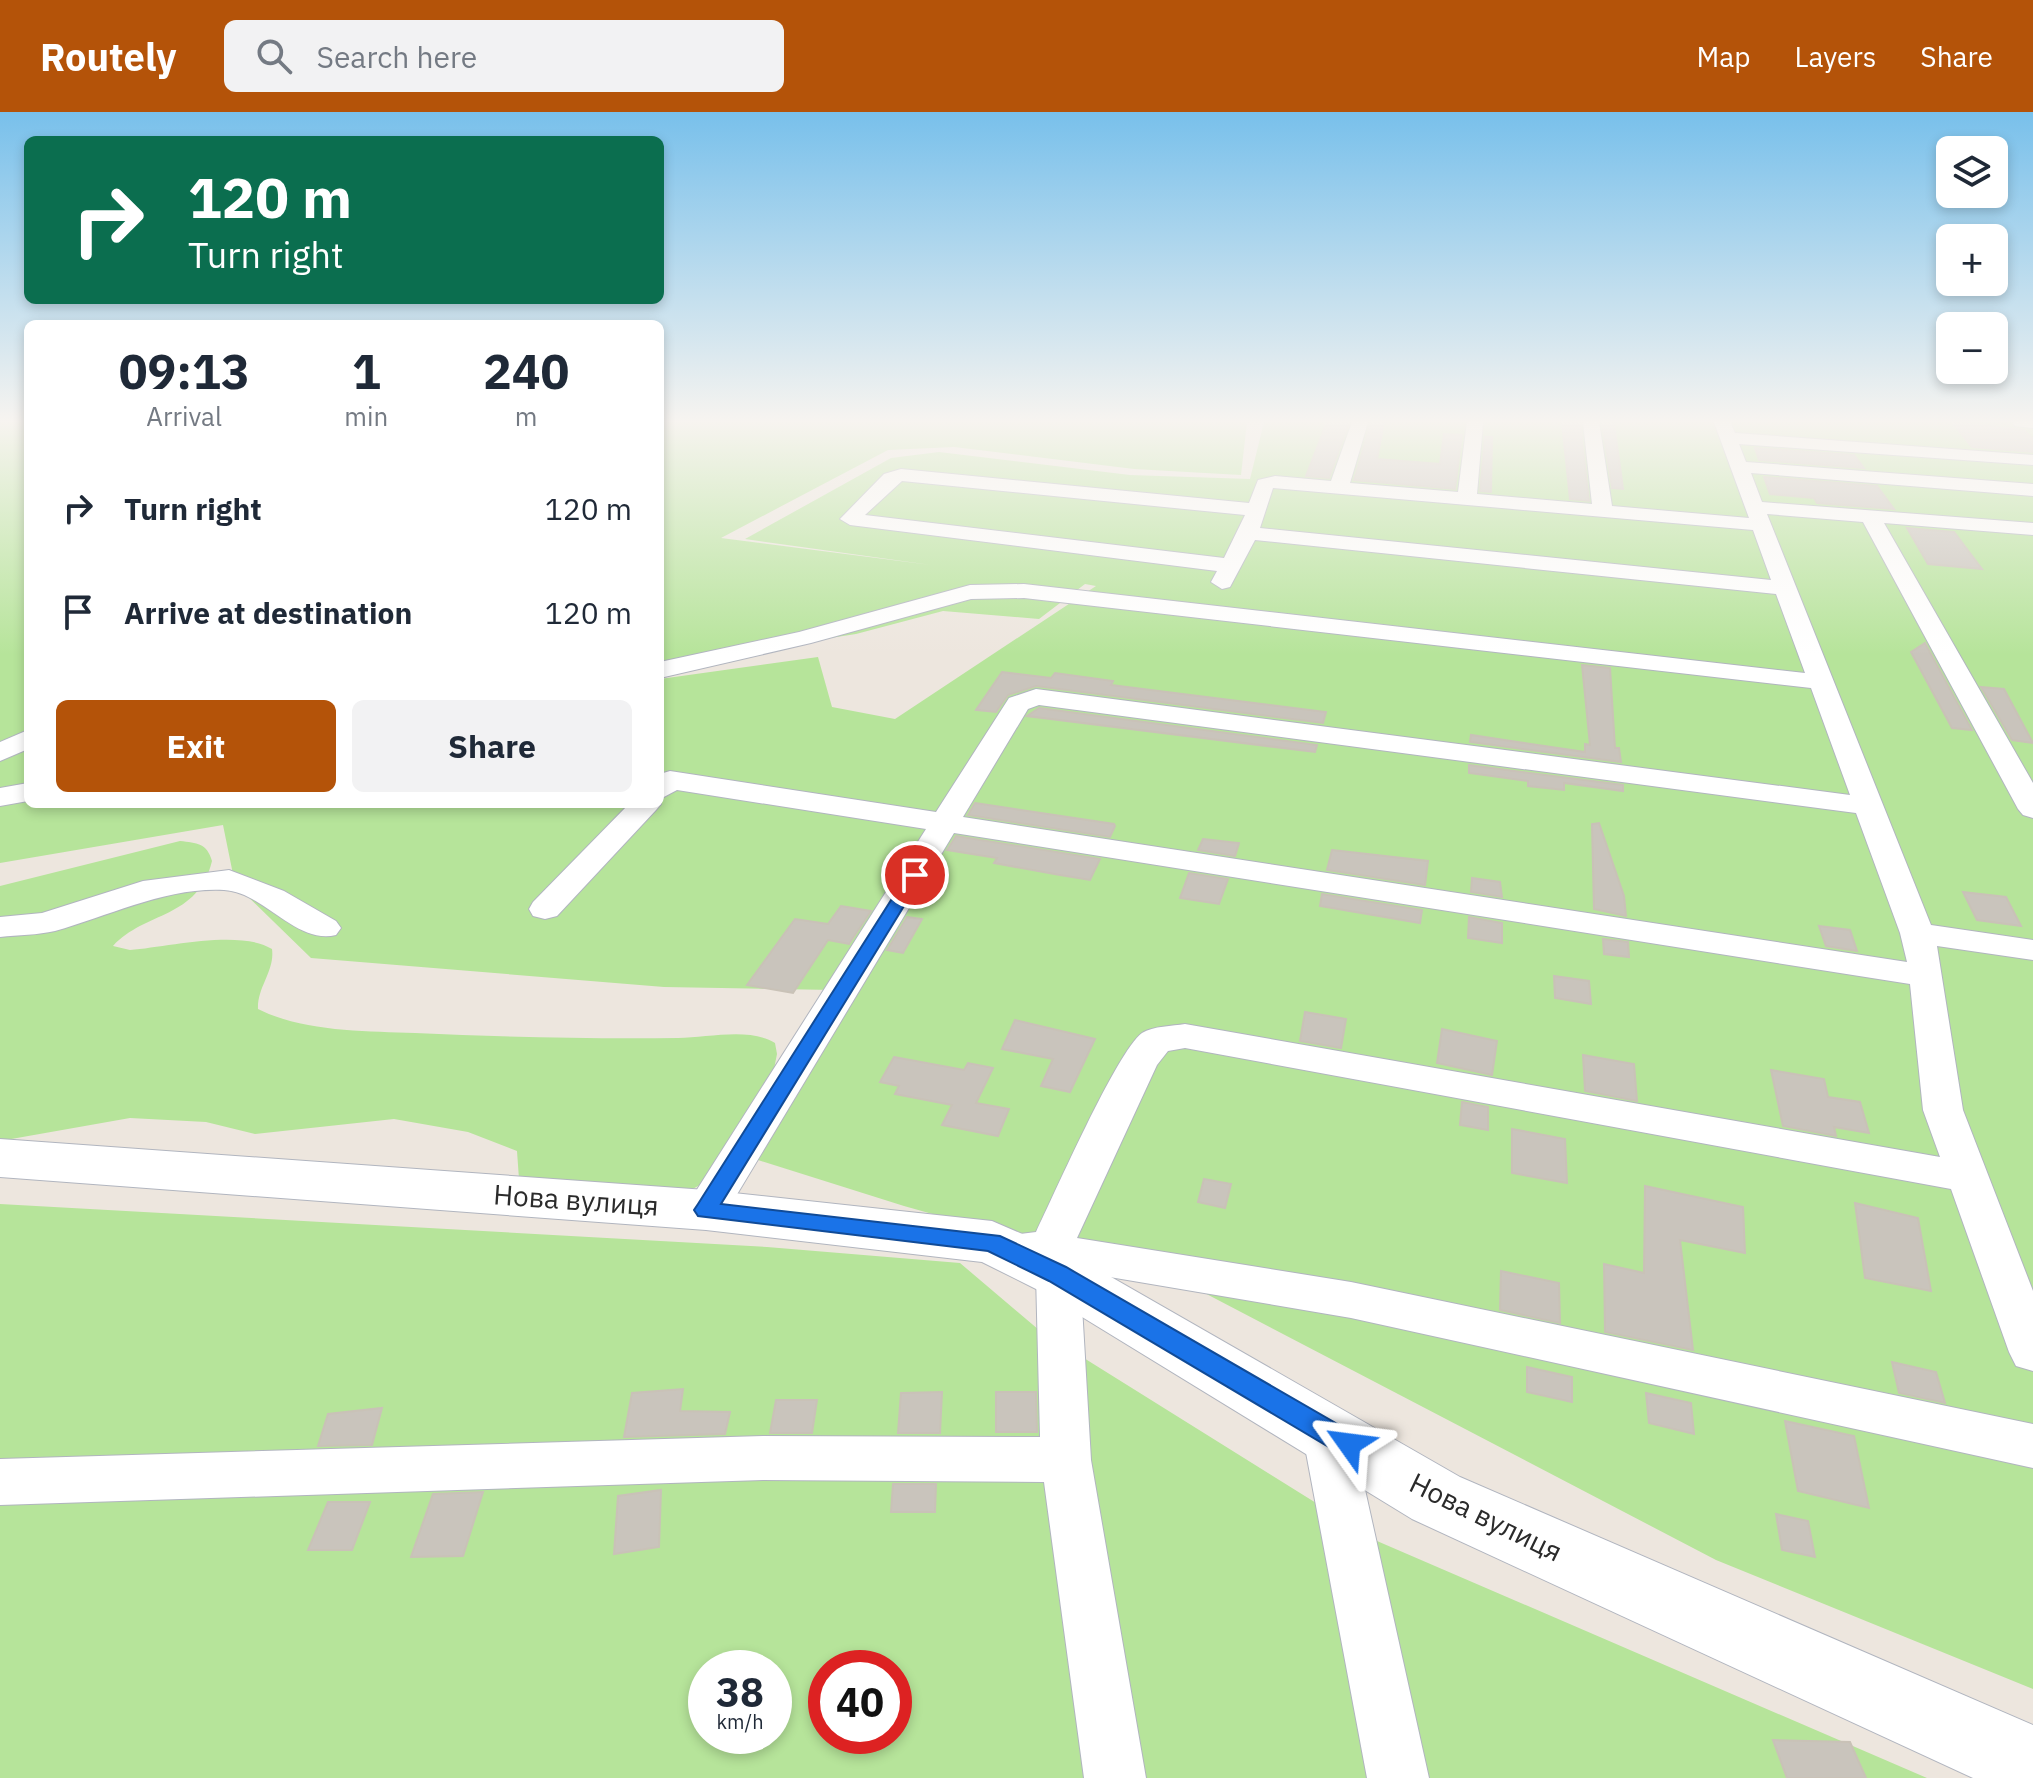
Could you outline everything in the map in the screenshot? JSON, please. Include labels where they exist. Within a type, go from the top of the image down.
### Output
[{"type":"street","points":[[869,500],[850,519],[1233,566]]},
{"type":"street","points":[[1152,500],[1256,510]]},
{"type":"street","points":[[1203,611],[1233,566],[1260,500]]},
{"type":"street","points":[[1475,500],[1603,511],[1758,516],[1869,515],[2033,529]]},
{"type":"street","points":[[1601,500],[1603,511]]},
{"type":"street","points":[[1752,500],[1917,933],[1927,976],[1943,1110],[2033,1352]]},
{"type":"street","points":[[1869,515],[2033,809]]},
{"type":"street","points":[[1248,533],[1785,588]]},
{"type":"street","points":[[664,669],[803,638],[970,592],[1024,591],[1821,682]]},
{"type":"street","points":[[706,1210],[1018,704],[1036,697],[1869,806]]},
{"type":"street","points":[[0,753],[24,740]]},
{"type":"street","points":[[664,786],[670,780],[1927,976]]},
{"type":"street","points":[[0,797],[24,793]]},
{"type":"street","points":[[545,909],[642,808]]},
{"type":"street","points":[[0,927],[46,923],[143,891],[229,880],[273,898],[324,928]]},
{"type":"street","points":[[1917,933],[2033,950]]},
{"type":"street","points":[[1115,1778],[1033,1255],[1140,1060],[1156,1041],[1185,1036],[1968,1177]]},
{"type":"street","name":"Нова вулиця","points":[[0,1158],[706,1210],[1033,1255],[1436,1498],[2033,1765]]},
{"type":"street","points":[[1033,1255],[1351,1300],[2033,1446]]},
{"type":"street","points":[[1327,1431],[1398,1778]]},
{"type":"street","points":[[0,1482],[763,1458],[1066,1460]]},
{"type":"green space","points":[[0,500],[24,500],[24,808],[664,808],[664,678],[818,657],[832,707],[895,719],[1096,586],[1085,584],[1039,619],[943,611],[856,634],[664,663],[664,500],[794,500],[721,538],[931,565],[745,539],[816,500],[2033,500],[2033,1689],[1716,1560],[1195,1288],[904,1206],[758,1160],[834,990],[664,987],[311,958],[235,884],[223,825],[0,863]]},
{"type":"green space","points":[[180,841],[196,843],[207,851],[212,861],[205,880],[183,904],[140,926],[113,946],[130,950],[242,940],[272,949],[271,965],[260,993],[258,1009],[276,1017],[335,1029],[481,1036],[678,1038],[753,1035],[775,1043],[777,1054],[773,1074],[709,1180],[689,1191],[519,1179],[517,1151],[468,1132],[394,1119],[255,1134],[206,1122],[130,1118],[0,1141],[0,886]]},
{"type":"green space","points":[[0,1204],[767,1247],[960,1263],[1039,1330],[1377,1541],[1927,1778],[0,1778]]},
{"type":"building","points":[[1815,500],[1887,500],[1894,509],[1817,503]]},
{"type":"building","points":[[1907,528],[1954,532],[1982,569],[1928,564]]},
{"type":"building","points":[[1925,643],[1972,730],[1952,728],[1911,652]]},
{"type":"building","points":[[1582,665],[1610,668],[1615,748],[1619,748],[1621,762],[1470,742],[1471,735],[1585,752],[1585,744],[1590,745]]},
{"type":"building","points":[[1002,672],[1051,678],[1055,673],[1113,681],[1111,685],[1326,712],[1323,723],[1036,686],[1008,695],[996,712],[976,710]]},
{"type":"building","points":[[1981,687],[2004,689],[2033,743],[2012,740]]},
{"type":"building","points":[[1039,708],[1317,745],[1315,752],[1027,716]]},
{"type":"building","points":[[1469,765],[1623,785],[1623,791],[1564,783],[1564,790],[1528,786],[1528,781],[1469,773]]},
{"type":"building","points":[[975,803],[1115,826],[1110,837],[968,815]]},
{"type":"building","points":[[1599,823],[1624,896],[1626,916],[1594,909],[1592,824]]},
{"type":"building","points":[[956,836],[1100,859],[1090,880],[994,863],[997,858],[947,850]]},
{"type":"building","points":[[1203,839],[1239,843],[1235,856],[1198,850]]},
{"type":"building","points":[[1332,850],[1428,861],[1425,885],[1327,870]]},
{"type":"building","points":[[1189,873],[1228,879],[1219,904],[1180,898]]},
{"type":"building","points":[[1472,878],[1500,882],[1502,897],[1471,892]]},
{"type":"building","points":[[1963,892],[2006,897],[2021,926],[1977,920]]},
{"type":"building","points":[[1322,894],[1422,910],[1420,923],[1320,906]]},
{"type":"building","points":[[841,906],[871,911],[849,944],[828,940],[793,993],[747,985],[795,919],[828,924]]},
{"type":"building","points":[[907,917],[922,919],[903,953],[887,950]]},
{"type":"building","points":[[1469,917],[1502,923],[1502,943],[1468,938]]},
{"type":"building","points":[[1819,926],[1850,930],[1857,951],[1826,946]]},
{"type":"building","points":[[1603,939],[1628,942],[1629,957],[1604,954]]},
{"type":"building","points":[[1554,976],[1589,981],[1591,1004],[1555,998]]},
{"type":"building","points":[[1305,1012],[1346,1019],[1341,1048],[1300,1041]]},
{"type":"building","points":[[1015,1020],[1095,1039],[1070,1092],[1041,1086],[1053,1059],[1002,1049]]},
{"type":"building","points":[[1442,1029],[1497,1041],[1492,1075],[1437,1063]]},
{"type":"building","points":[[1583,1055],[1634,1064],[1637,1101],[1585,1091]]},
{"type":"building","points":[[894,1057],[964,1070],[968,1063],[993,1068],[976,1103],[1009,1109],[998,1136],[942,1125],[952,1105],[895,1094],[899,1086],[880,1082]]},
{"type":"building","points":[[1771,1070],[1824,1079],[1828,1097],[1860,1102],[1869,1133],[1834,1127],[1836,1136],[1783,1126]]},
{"type":"building","points":[[1462,1102],[1488,1107],[1488,1130],[1460,1125]]},
{"type":"building","points":[[1512,1129],[1565,1139],[1567,1183],[1512,1173]]},
{"type":"building","points":[[1204,1179],[1231,1184],[1225,1208],[1198,1202]]},
{"type":"building","points":[[1645,1186],[1743,1207],[1745,1253],[1680,1240],[1693,1350],[1605,1332],[1604,1264],[1644,1273]]},
{"type":"building","points":[[1855,1203],[1918,1218],[1931,1291],[1865,1278]]},
{"type":"building","points":[[1501,1271],[1559,1283],[1560,1323],[1500,1310]]},
{"type":"building","points":[[1892,1362],[1936,1372],[1945,1403],[1899,1393]]},
{"type":"building","points":[[1527,1367],[1572,1377],[1572,1402],[1527,1392]]},
{"type":"building","points":[[683,1389],[680,1411],[730,1412],[725,1434],[624,1437],[632,1393]]},
{"type":"building","points":[[942,1392],[940,1433],[898,1433],[901,1393]]},
{"type":"building","points":[[996,1392],[1036,1392],[1037,1432],[996,1432]]},
{"type":"building","points":[[1646,1393],[1691,1403],[1694,1434],[1649,1423]]},
{"type":"building","points":[[776,1400],[817,1400],[812,1433],[770,1433]]},
{"type":"building","points":[[382,1408],[372,1445],[318,1446],[328,1414]]},
{"type":"building","points":[[1785,1421],[1854,1436],[1869,1508],[1798,1491]]},
{"type":"building","points":[[893,1484],[936,1484],[935,1512],[891,1512]]},
{"type":"building","points":[[661,1490],[659,1547],[614,1554],[618,1496]]},
{"type":"building","points":[[483,1492],[463,1556],[411,1557],[433,1494]]},
{"type":"building","points":[[328,1502],[370,1502],[352,1550],[308,1550]]},
{"type":"building","points":[[1776,1514],[1808,1521],[1815,1557],[1782,1550]]},
{"type":"building","points":[[1773,1740],[1850,1742],[1866,1778],[1787,1778]]},
{"type":"route","points":[[915,875],[706,1210],[992,1242],[1058,1274],[1349,1444]]}]
